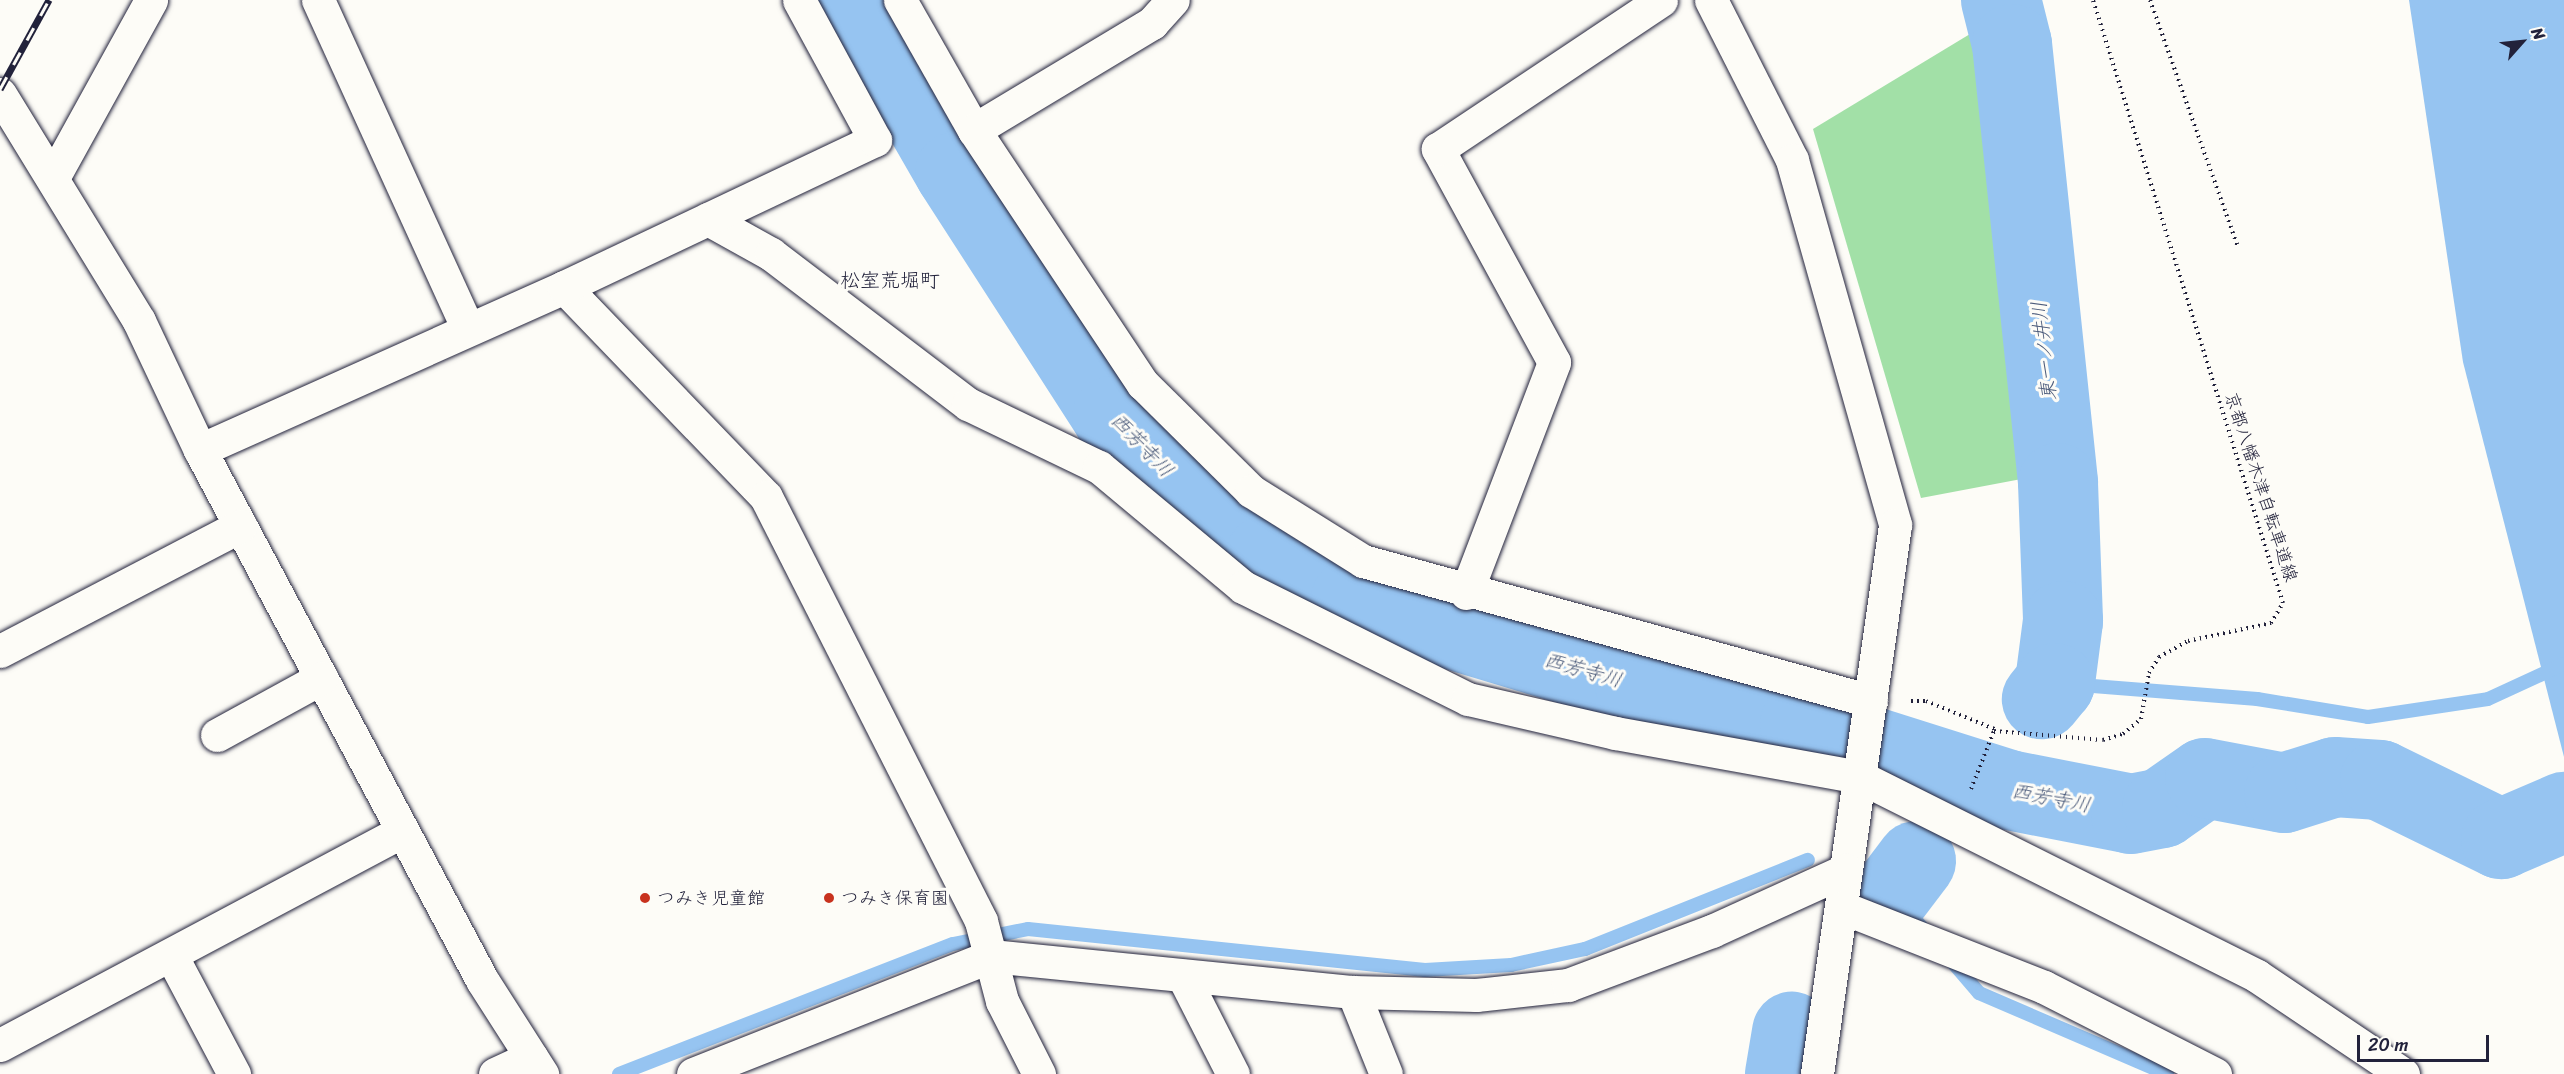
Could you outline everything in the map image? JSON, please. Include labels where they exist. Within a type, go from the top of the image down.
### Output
[{"type":"street","points":[[54,176],[151,0]]},
{"type":"street","points":[[318,0],[466,327]]},
{"type":"street","points":[[200,450],[466,327],[564,287],[875,140],[799,0]]},
{"type":"street","points":[[900,0],[974,130],[1143,384],[1251,491],[1363,561],[1466,593],[1871,701]]},
{"type":"street","points":[[974,130],[1152,23],[1173,0]]},
{"type":"street","points":[[1466,593],[1554,362],[1438,149],[1661,0]]},
{"type":"street","points":[[1711,0],[1792,160],[1895,525],[1817,1074]]},
{"type":"street","points":[[0,94],[54,176],[139,321],[200,450],[402,831],[482,980],[536,1065],[495,1074]]},
{"type":"street","points":[[708,219],[771,254],[968,404],[1099,467],[1243,587],[1468,699],[1615,734],[1860,777],[2257,976],[2403,1074]]},
{"type":"street","points":[[564,287],[766,497],[986,940],[1002,1001],[1039,1074]]},
{"type":"street","points":[[0,651],[240,526]]},
{"type":"street","points":[[217,735],[321,678]]},
{"type":"street","points":[[0,1045],[402,831]]},
{"type":"street","points":[[693,1074],[986,940],[1183,976],[1353,992],[1476,994],[1568,985],[1712,931],[1846,870]]},
{"type":"street","points":[[1841,907],[2044,987],[2215,1074]]},
{"type":"street","points":[[171,955],[234,1074]]},
{"type":"street","points":[[1183,976],[1233,1074]]},
{"type":"street","points":[[1353,992],[1386,1074]]},
{"type":"path","name":"京都八幡木津自転車道線","points":[[1871,701],[1926,701],[1997,730],[2112,739],[2133,729],[2144,706],[2149,673],[2159,657],[2177,645],[2271,623],[2279,614],[2282,594],[2093,0]]},
{"type":"path","points":[[2150,0],[2238,247]]},
{"type":"path","points":[[1968,797],[1986,748],[1997,730]]},
{"type":"green space","points":[[1970,34],[1990,39],[2032,477],[1921,498],[1813,129]]},
{"type":"water","points":[[2409,0],[2564,0],[2564,757],[2463,362]]},
{"type":"water","points":[[1901,850],[1935,874],[1924,895],[1900,896],[1888,885],[1888,861]]},
{"type":"waterway","name":"西芳寺川","points":[[856,0],[955,172],[1112,416],[1173,477],[1266,555],[1351,599],[1635,685],[1800,724],[2009,790],[2131,814],[2162,808],[2205,778],[2284,793],[2335,777],[2380,780],[2501,839],[2564,812]]},
{"type":"waterway","name":"東一ノ井川","points":[[2001,0],[2012,44],[2058,483],[2063,621],[2055,683],[2042,699]]},
{"type":"waterway","points":[[2055,683],[2257,699],[2368,717],[2488,699],[2564,664]]},
{"type":"waterway","points":[[619,1074],[953,944],[1028,929],[1425,970],[1511,965],[1585,949],[1808,860]]},
{"type":"waterway","points":[[1892,893],[1916,861]]},
{"type":"waterway","points":[[1879,866],[1903,875]]},
{"type":"waterway","points":[[1892,893],[1924,930]]},
{"type":"waterway","points":[[1949,958],[1979,993],[2167,1074]]},
{"type":"waterway","points":[[1785,1074],[1792,1032]]},
{"type":"railway","points":[[0,89],[49,0]]},
{"type":"place","name":"つみき児童館","points":[[645,898]]},
{"type":"place","name":"つみき保育園","points":[[829,898]]},
{"type":"district","name":"松室荒堀町","points":[[890,280]]}]
